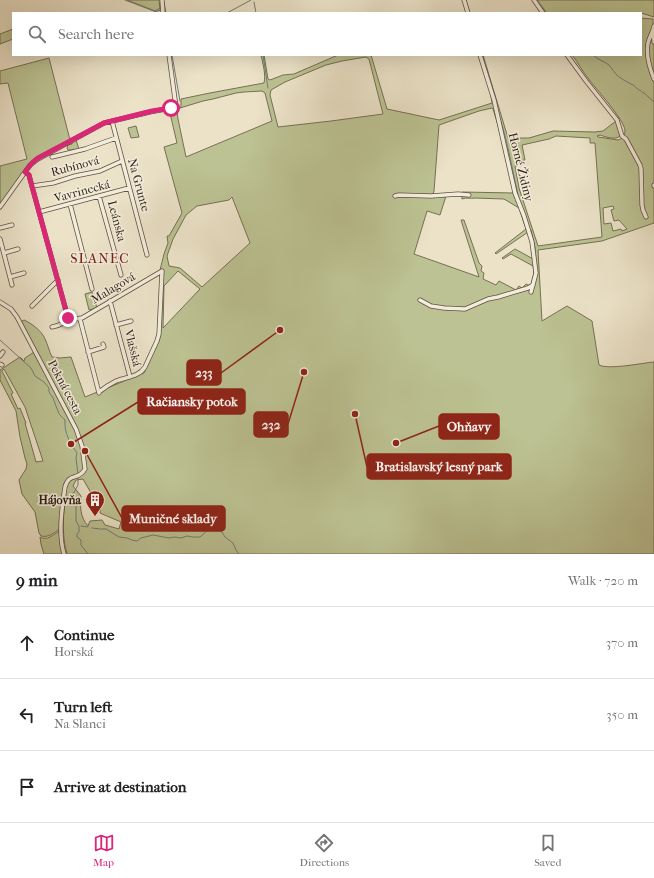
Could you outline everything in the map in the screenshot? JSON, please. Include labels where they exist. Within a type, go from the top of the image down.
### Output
[{"type":"street","points":[[162,0],[163,12]]},
{"type":"street","points":[[464,0],[468,12]]},
{"type":"street","points":[[534,0],[542,12]]},
{"type":"street","points":[[654,28],[654,42]]},
{"type":"street","points":[[654,28],[648,42],[650,69],[654,79]]},
{"type":"street","points":[[0,207],[30,165],[36,160],[102,124],[152,111],[176,107],[169,56]]},
{"type":"street","name":"Horné Židiny","points":[[480,56],[494,100],[494,106],[515,193],[532,242],[536,273],[532,292]]},
{"type":"street","points":[[568,56],[617,120],[622,136],[626,139],[641,167],[642,205],[646,217]]},
{"type":"street","name":"Na Grunte","points":[[112,121],[147,255]]},
{"type":"street","points":[[52,157],[85,149],[116,138]]},
{"type":"street","points":[[64,145],[68,153]]},
{"type":"street","name":"Rubínová","points":[[32,186],[54,183],[70,177],[100,171],[122,161]]},
{"type":"street","points":[[25,172],[29,175],[68,318]]},
{"type":"street","name":"Vavrinecká","points":[[39,212],[130,188]]},
{"type":"street","points":[[396,196],[468,195]]},
{"type":"street","name":"Leánska","points":[[99,196],[121,275]]},
{"type":"street","points":[[70,204],[92,289]]},
{"type":"street","points":[[0,228],[12,225]]},
{"type":"street","points":[[0,239],[12,285]]},
{"type":"street","points":[[4,253],[18,249]]},
{"type":"street","name":"Malagová","points":[[80,319],[162,271],[158,338],[144,369],[139,374],[130,377]]},
{"type":"street","points":[[10,277],[24,273]]},
{"type":"street","points":[[32,306],[58,280]]},
{"type":"street","points":[[420,300],[430,306],[465,309],[488,299],[533,286]]},
{"type":"street","name":"Pekná cesta","points":[[0,302],[11,309],[17,317],[78,433],[82,446],[85,469],[84,472],[70,478],[65,484],[61,529],[64,554]]},
{"type":"street","name":"Vlašská","points":[[110,302],[130,377]]},
{"type":"street","points":[[68,318],[80,319],[99,393],[115,381],[130,377]]},
{"type":"street","points":[[52,327],[60,325],[68,318]]},
{"type":"street","name":"Vlašská","points":[[116,325],[131,321]]},
{"type":"street","points":[[88,352],[104,347],[103,344]]},
{"type":"street","points":[[0,356],[3,352]]},
{"type":"green space","points":[[127,0],[159,0],[160,10],[155,11]]},
{"type":"green space","points":[[535,0],[654,0],[654,17],[642,13],[642,12],[544,12]]},
{"type":"green space","points":[[642,18],[653,19],[654,223],[602,241],[538,250],[542,321],[567,306],[592,321],[599,365],[618,367],[654,362],[654,554],[67,554],[63,528],[64,514],[66,488],[73,475],[67,479],[64,484],[60,528],[51,535],[41,536],[39,533],[35,512],[22,494],[19,480],[26,469],[27,464],[20,437],[16,411],[0,380],[0,370],[20,357],[24,361],[25,358],[34,352],[35,348],[22,323],[24,320],[33,325],[44,336],[52,357],[71,357],[85,397],[144,373],[160,338],[163,270],[160,270],[168,243],[167,236],[169,236],[182,213],[164,147],[177,143],[169,109],[180,108],[181,99],[264,83],[265,80],[261,56],[264,56],[268,79],[270,80],[283,75],[294,74],[336,56],[371,56],[387,109],[439,120],[492,103],[479,56],[483,56],[508,138],[529,138],[553,131],[603,131],[616,121],[621,135],[619,137],[614,138],[600,135],[597,136],[618,140],[621,139],[625,131],[620,119],[573,56],[642,56]],"holes":[[[366,57],[369,59],[383,114],[278,127],[270,95],[271,90],[285,82],[326,65]],[[262,91],[265,93],[272,121],[186,157],[177,112],[180,108],[236,93]],[[493,109],[514,193],[462,192],[462,199],[504,199],[519,208],[526,229],[495,253],[496,254],[531,230],[535,247],[535,260],[515,249],[502,258],[503,259],[511,254],[533,266],[534,273],[531,285],[526,284],[522,288],[519,286],[516,290],[499,281],[496,285],[483,279],[484,273],[481,271],[482,266],[479,263],[464,220],[461,220],[479,277],[414,254],[427,211],[440,215],[446,196],[432,197],[434,191],[439,125],[479,111]],[[556,136],[590,138],[590,143],[595,143],[602,237],[538,246],[519,188],[515,166],[522,165],[523,160],[525,160],[522,145]],[[232,197],[250,243],[202,287],[180,268],[169,266],[167,256],[173,239],[186,215],[197,206],[229,200]],[[613,206],[614,209],[611,210],[614,221],[619,220],[627,229],[622,231],[621,229],[613,231],[611,223],[604,224],[603,208]],[[178,271],[200,289],[163,328],[164,286]],[[4,369],[25,407],[43,461],[36,462],[26,423],[20,408],[18,409],[11,394],[13,393],[2,371]],[[83,479],[95,500],[100,504],[100,513],[121,522],[119,529],[105,525],[102,520],[90,521],[88,526],[85,523],[81,512],[81,496],[73,486],[76,480]]]},
{"type":"green space","points":[[12,29],[12,39],[0,44],[0,34]]},
{"type":"green space","points":[[49,58],[70,140],[38,158],[0,204],[0,166],[27,159],[8,83],[0,84],[0,71]]},
{"type":"green space","points":[[136,126],[139,137],[131,138],[128,128]]},
{"type":"green space","points":[[76,140],[79,149],[68,150],[68,145],[72,144]]},
{"type":"green space","points":[[92,292],[97,308],[89,310],[85,294]]},
{"type":"green space","points":[[59,531],[63,554],[44,554],[40,537],[48,538]]},
{"type":"waterway","points":[[125,0],[156,12]]},
{"type":"waterway","points":[[229,12],[251,0]]},
{"type":"waterway","points":[[466,0],[470,12]]},
{"type":"waterway","points":[[537,0],[546,12]]},
{"type":"waterway","points":[[164,2],[166,12]]},
{"type":"waterway","points":[[254,2],[256,12]]},
{"type":"waterway","points":[[155,11],[160,8]]},
{"type":"waterway","points":[[172,56],[180,101]]},
{"type":"waterway","points":[[263,56],[268,88]]},
{"type":"waterway","points":[[482,56],[487,71]]},
{"type":"waterway","points":[[594,56],[609,65],[620,78],[641,91]]},
{"type":"waterway","points":[[642,92],[654,102]]},
{"type":"waterway","points":[[500,119],[508,147],[518,194]]},
{"type":"waterway","points":[[0,340],[31,368],[35,376],[44,382],[49,388],[49,392],[59,414],[65,420],[65,429],[68,438],[77,453],[76,458],[78,474]]},
{"type":"waterway","points":[[78,477],[78,485],[73,494],[76,505],[76,521],[79,526],[77,537],[81,540],[81,545],[88,554]]},
{"type":"waterway","points":[[81,526],[88,527]]},
{"type":"waterway","points":[[92,528],[100,529]]},
{"type":"waterway","points":[[101,529],[106,529],[119,537],[137,541],[141,538],[153,535],[169,538],[181,538],[187,536],[200,537],[209,529],[216,528],[233,543],[239,554]]},
{"type":"place","name":"233","points":[[280,330]]},
{"type":"place","name":"232","points":[[304,372]]},
{"type":"place","name":"Bratislavský lesný park","points":[[355,414]]},
{"type":"place","name":"Ohňavy","points":[[396,443]]},
{"type":"place","name":"Račiansky potok","points":[[71,444]]},
{"type":"place","name":"Muničné sklady","points":[[85,451]]},
{"type":"place","name":"Hájovňa","points":[[95,517]]},
{"type":"district","name":"SLANEC","points":[[100,258]]},
{"type":"route","points":[[68,318],[29,175],[25,172],[38,158],[104,123],[152,111],[171,108]]}]
